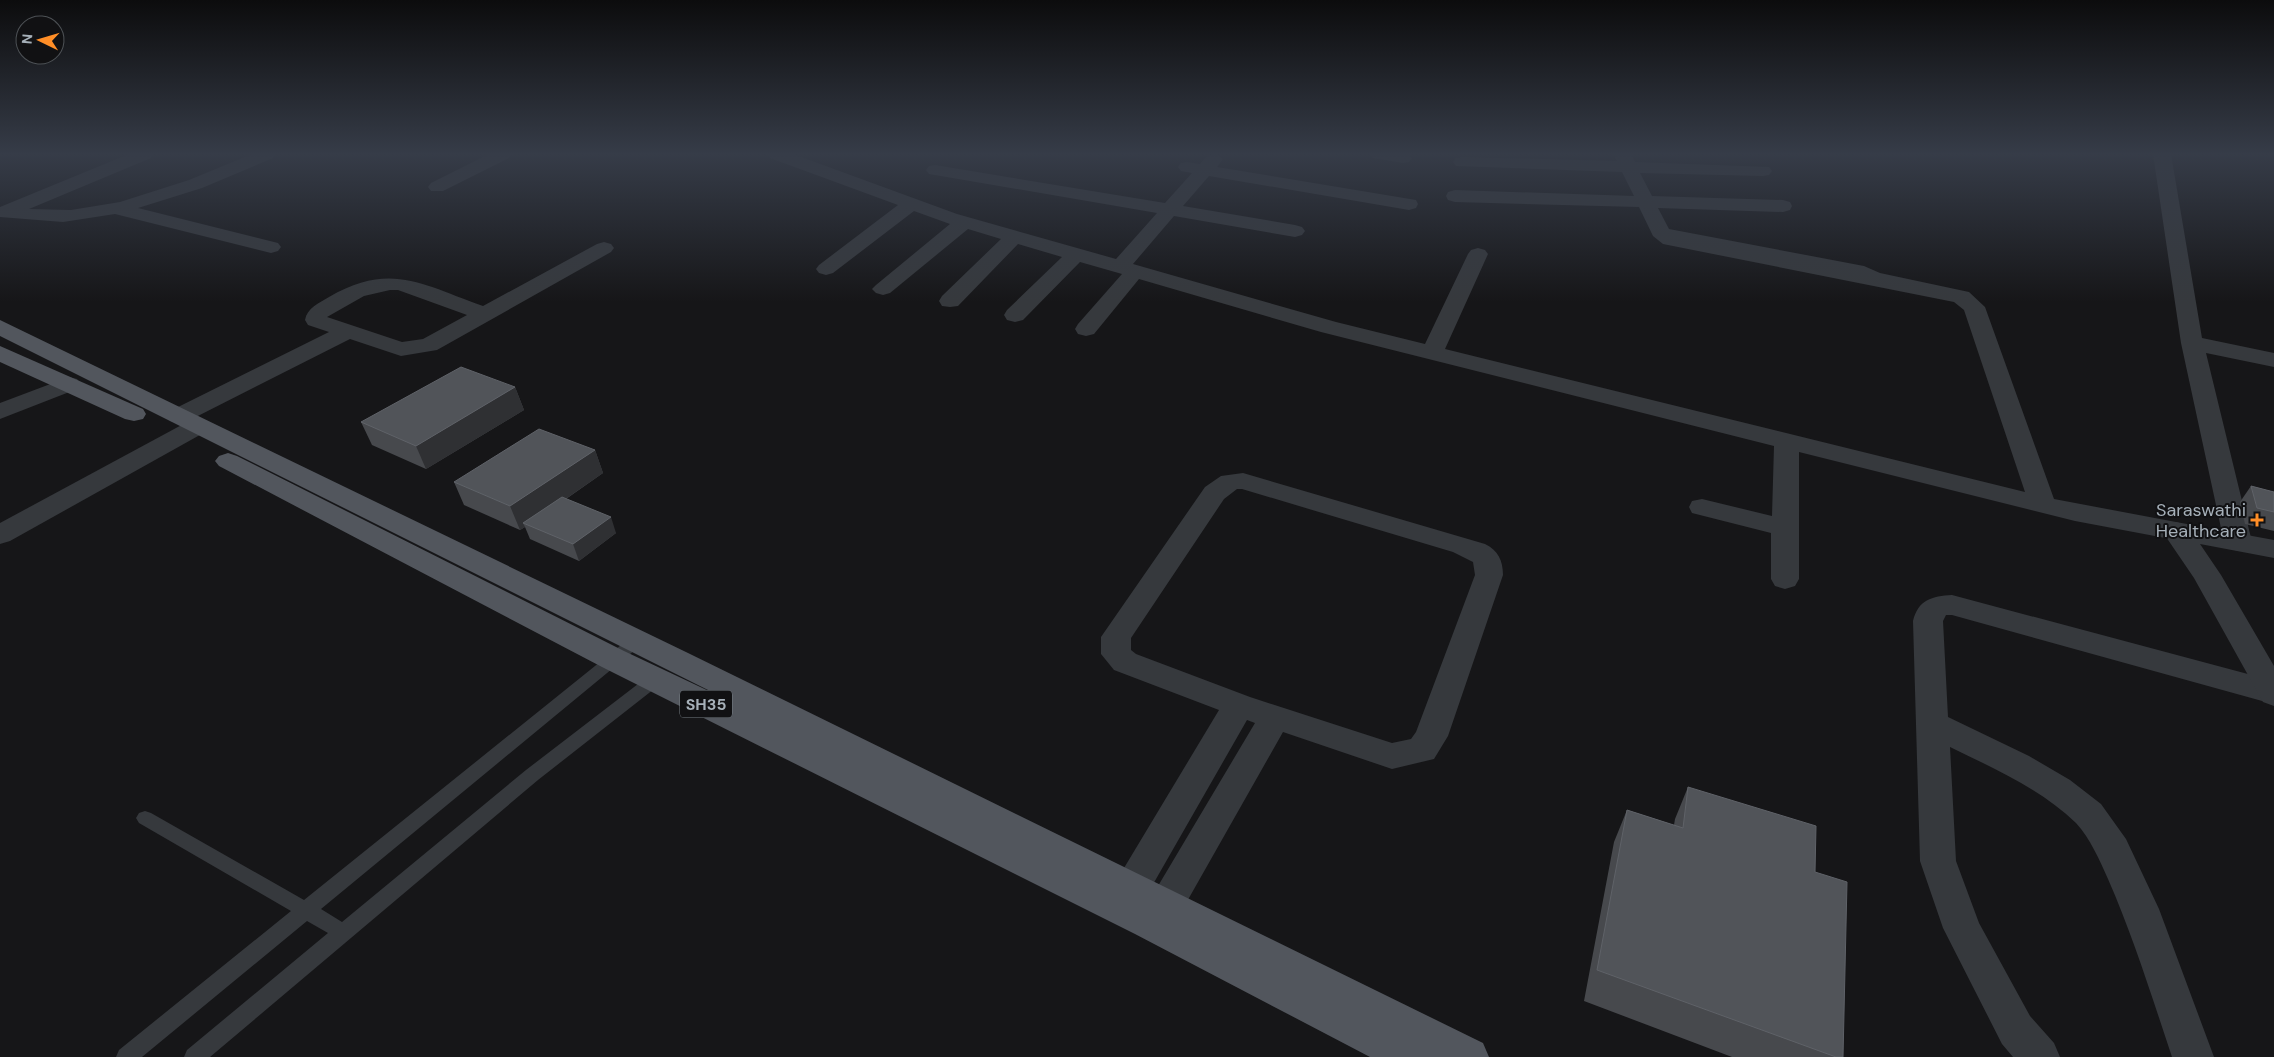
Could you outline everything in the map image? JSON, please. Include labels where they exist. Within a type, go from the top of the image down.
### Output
[{"type":"main road","points":[[0,327],[186,426]]},
{"type":"main road","name":"SH35","points":[[0,353],[69,384],[186,426],[666,670],[812,754],[1160,915],[1412,1057]]},
{"type":"main road","points":[[666,670],[1131,888],[1160,915],[1468,1057]]},
{"type":"street","points":[[1,213],[25,203]]},
{"type":"street","points":[[1,213],[70,216],[131,203]]},
{"type":"street","points":[[1133,203],[1296,231]]},
{"type":"street","points":[[1086,329],[1119,267],[1165,203]]},
{"type":"street","points":[[1648,203],[1663,236],[1672,236],[1864,272],[1873,278],[1961,297],[1974,307],[2042,504]]},
{"type":"street","points":[[1692,203],[1783,206]]},
{"type":"street","points":[[2170,203],[2192,343],[2238,542]]},
{"type":"street","points":[[826,269],[912,204],[965,222],[1329,327],[2042,504],[2274,550]]},
{"type":"street","points":[[112,208],[271,247]]},
{"type":"street","points":[[883,289],[965,222]]},
{"type":"street","points":[[950,300],[1015,236]]},
{"type":"street","points":[[484,314],[401,284],[375,284],[317,314],[316,320],[401,349],[415,348],[429,344],[484,314],[604,248]]},
{"type":"street","points":[[1015,315],[1076,254]]},
{"type":"street","points":[[1432,353],[1478,254]]},
{"type":"street","points":[[0,535],[348,331]]},
{"type":"street","points":[[2192,343],[2274,360]]},
{"type":"street","points":[[0,412],[69,384]]},
{"type":"street","points":[[1785,579],[1787,441]]},
{"type":"street","points":[[1243,481],[1463,546],[1487,557],[1490,564],[1489,575],[1431,736],[1422,750],[1392,756],[1239,705],[1125,662],[1116,654],[1114,648],[1116,638],[1214,492],[1222,485],[1243,481]]},
{"type":"street","points":[[1702,507],[1785,528]]},
{"type":"street","points":[[2176,531],[2207,575],[2273,693]]},
{"type":"street","points":[[2039,1057],[2016,1030],[1962,928],[1938,861],[1928,621],[1930,612],[1939,606],[1952,605],[2273,693]]},
{"type":"street","points":[[1131,888],[1239,705]]},
{"type":"street","points":[[1160,915],[1275,717]]},
{"type":"street","points":[[1932,723],[2017,765],[2058,790],[2089,814],[2113,850],[2140,909],[2193,1057]]},
{"type":"street","points":[[1191,784],[1228,797]]},
{"type":"lane","points":[[126,1057],[625,650]]},
{"type":"lane","points":[[194,1057],[532,774],[666,670]]},
{"type":"lane","points":[[145,818],[343,932]]},
{"type":"building","points":[[461,367],[515,387],[416,446],[361,422]]},
{"type":"building","points":[[539,429],[595,450],[510,506],[454,482]]},
{"type":"building","points":[[2251,486],[2274,492],[2274,512],[2257,508]]},
{"type":"building","points":[[562,497],[611,517],[573,544],[523,523]]},
{"type":"building","points":[[1688,787],[1816,826],[1815,872],[1847,882],[1843,1057],[1836,1057],[1597,970],[1627,810],[1683,828]]},
{"type":"place","name":"Saraswathi Healthcare","points":[[2257,520]]}]
